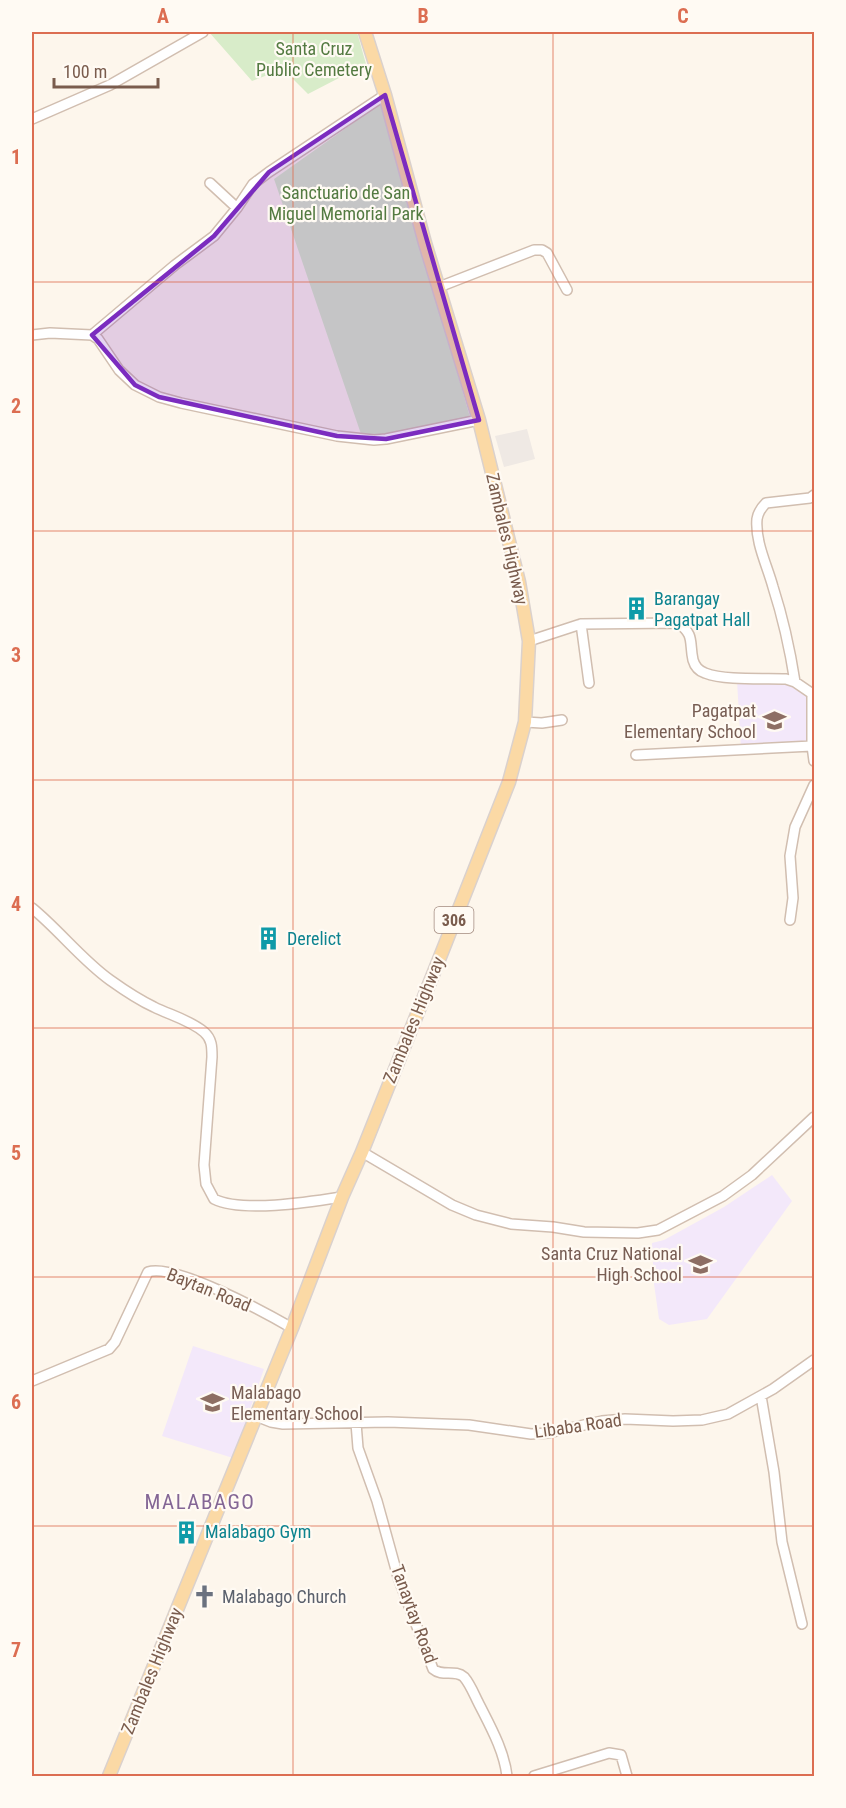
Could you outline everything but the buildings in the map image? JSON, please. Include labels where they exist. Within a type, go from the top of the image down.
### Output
[{"type":"main road","name":"Zambales Highway","points":[[109,1776],[292,1328],[342,1197],[509,782],[525,722],[529,641],[519,582],[479,420],[365,32]]},
{"type":"street","points":[[32,119],[110,85],[203,32]]},
{"type":"street","points":[[92,335],[175,265],[214,236],[253,184],[385,95]]},
{"type":"street","points":[[210,183],[237,208]]},
{"type":"street","points":[[439,287],[534,250],[542,250],[547,253],[567,290]]},
{"type":"street","points":[[32,334],[92,335],[98,339],[119,370],[135,385],[159,397],[337,436],[374,440],[406,436],[479,420]]},
{"type":"street","points":[[795,682],[786,636],[758,537],[757,518],[766,503],[810,498],[814,495]]},
{"type":"street","points":[[529,641],[581,624],[678,623],[690,634],[693,661],[704,673],[716,676],[786,679],[795,682],[813,695],[814,761]]},
{"type":"street","points":[[581,624],[589,683]]},
{"type":"street","points":[[525,722],[542,723],[562,720]]},
{"type":"street","points":[[636,754],[812,746]]},
{"type":"street","points":[[790,920],[793,898],[790,856],[795,827],[814,785]]},
{"type":"street","points":[[32,908],[109,980],[152,1006],[194,1025],[206,1033],[210,1039],[212,1057],[204,1165],[206,1184],[214,1199],[230,1204],[269,1206],[342,1197]]},
{"type":"street","points":[[362,1152],[452,1205],[476,1215],[511,1224],[584,1232],[638,1233],[658,1230],[723,1196],[752,1175],[814,1118]]},
{"type":"street","name":"Baytan Road","points":[[32,1381],[109,1349],[115,1342],[148,1272],[153,1270],[196,1281],[229,1295],[292,1328]]},
{"type":"street","name":"Libaba Road","points":[[256,1416],[283,1424],[469,1425],[511,1432],[548,1433],[602,1421],[625,1419],[702,1420],[728,1414],[761,1396],[814,1360]]},
{"type":"street","points":[[761,1396],[774,1472],[782,1542],[802,1624]]},
{"type":"street","name":"Tanaytay Road","points":[[356,1423],[358,1448],[377,1501],[398,1578],[433,1670],[440,1674],[458,1674],[464,1677],[501,1749],[507,1776]]},
{"type":"street","points":[[534,1776],[609,1753],[621,1755],[627,1776]]},
{"type":"highlighted area","points":[[385,95],[479,420],[386,439],[337,436],[159,397],[135,385],[92,335],[214,236],[269,172]]},
{"type":"shaded area","points":[[527,429],[535,459],[504,467],[495,436]]},
{"type":"shaded area","name":"Pagatpat Elementary School","points":[[737,681],[788,681],[803,692],[807,696],[810,745],[741,749]]},
{"type":"shaded area","name":"Santa Cruz National High School","points":[[772,1175],[792,1201],[707,1319],[669,1325],[659,1319],[652,1243],[664,1240],[724,1207]]},
{"type":"shaded area","name":"Malabago Elementary School","points":[[193,1346],[264,1369],[233,1458],[162,1436]]},
{"type":"green space","name":"Santa Cruz Public Cemetery","points":[[209,32],[357,32],[366,64],[308,94],[283,69],[252,81]]},
{"type":"green space","name":"Sanctuario de San Miguel Memorial Park","points":[[380,104],[470,417],[408,433],[362,437],[274,179]]},
{"type":"place","name":"Barangay Pagatpat Hall","points":[[636,609]]},
{"type":"place","name":"Pagatpat Elementary School","points":[[774,721]]},
{"type":"place","name":"Derelict","points":[[269,939]]},
{"type":"place","name":"Santa Cruz National High School","points":[[700,1264]]},
{"type":"place","name":"Malabago Elementary School","points":[[213,1403]]},
{"type":"place","name":"Malabago Gym","points":[[187,1532]]},
{"type":"place","name":"Malabago Church","points":[[204,1597]]},
{"type":"district","name":"MALABAGO","points":[[200,1502]]}]
